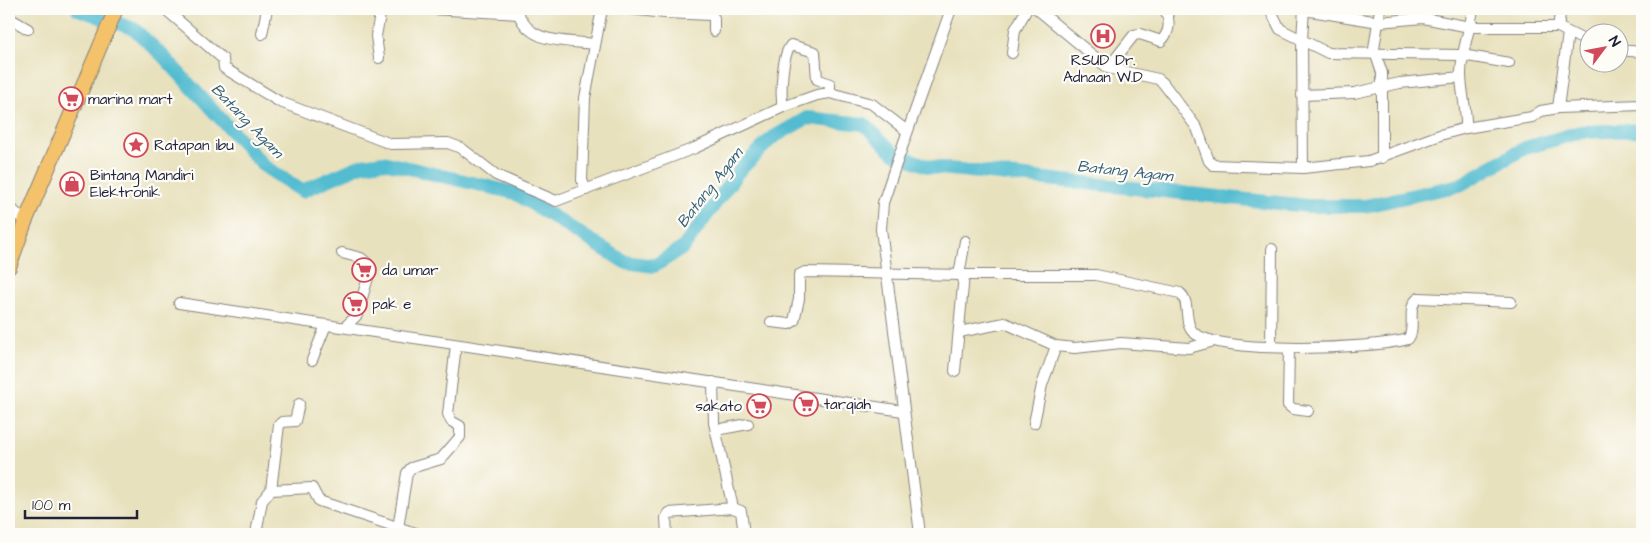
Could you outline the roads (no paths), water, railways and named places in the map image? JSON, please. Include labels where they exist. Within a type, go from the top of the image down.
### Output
[{"type":"main road","points":[[9,267],[26,222],[116,9]]},
{"type":"street","points":[[165,9],[223,59],[224,68],[280,102],[391,144],[448,143],[461,148],[496,175],[547,199],[556,201],[584,186],[695,148],[782,104],[830,91],[872,104],[906,132]]},
{"type":"street","points":[[262,34],[267,9]]},
{"type":"street","points":[[377,9],[376,36],[379,58]]},
{"type":"street","points":[[430,9],[518,11],[522,21],[536,36],[595,44]]},
{"type":"street","points":[[584,186],[584,106],[602,9]]},
{"type":"street","points":[[630,9],[712,15],[714,18],[714,31]]},
{"type":"street","points":[[920,534],[881,229],[883,203],[892,173],[952,9]]},
{"type":"street","points":[[1012,53],[1014,30],[1027,9]]},
{"type":"street","points":[[1037,9],[1108,68],[1158,79],[1163,83],[1192,121],[1207,158],[1213,165],[1303,168],[1382,152],[1440,135],[1466,125],[1532,117],[1541,111],[1642,105]]},
{"type":"street","points":[[1108,68],[1134,35],[1140,34],[1160,41],[1166,36],[1169,29],[1165,9]]},
{"type":"street","points":[[1270,9],[1280,29],[1328,53],[1462,55],[1509,63]]},
{"type":"street","points":[[1303,168],[1302,39],[1304,9],[1379,22],[1423,18],[1470,27],[1558,27],[1578,38]]},
{"type":"street","points":[[1380,9],[1376,54],[1382,70],[1383,86],[1382,152]]},
{"type":"street","points":[[1466,125],[1461,77],[1462,55],[1473,9]]},
{"type":"street","points":[[1558,27],[1562,9]]},
{"type":"street","points":[[9,18],[28,29]]},
{"type":"street","points":[[1556,109],[1568,33]]},
{"type":"street","points":[[782,104],[784,68],[791,45],[815,52],[817,79],[829,83],[830,91]]},
{"type":"street","points":[[1628,51],[1642,52]]},
{"type":"street","points":[[1302,95],[1354,93],[1383,86],[1461,77]]},
{"type":"street","points":[[9,206],[26,222]]},
{"type":"street","points":[[955,371],[965,241]]},
{"type":"street","points":[[1272,249],[1272,347]]},
{"type":"street","points":[[342,253],[361,258],[367,263],[370,271],[357,315],[345,327]]},
{"type":"street","points":[[771,322],[789,324],[794,321],[798,306],[798,277],[800,273],[886,272],[961,275],[1096,275],[1177,291],[1184,297],[1192,331],[1214,341],[1289,348],[1343,347],[1408,339],[1411,335],[1413,305],[1418,298],[1511,302]]},
{"type":"street","points":[[179,303],[903,411]]},
{"type":"street","points":[[959,332],[1005,323],[1056,346],[1075,348],[1121,344],[1188,348],[1214,341]]},
{"type":"street","points":[[312,360],[326,325]]},
{"type":"street","points":[[398,531],[407,473],[411,468],[441,459],[460,437],[460,426],[451,421],[448,414],[456,345]]},
{"type":"street","points":[[1034,423],[1042,385],[1056,346]]},
{"type":"street","points":[[1289,348],[1288,405],[1293,409],[1308,411]]},
{"type":"street","points":[[713,382],[716,430],[733,508]]},
{"type":"street","points":[[256,534],[262,501],[271,490],[279,425],[282,422],[294,421],[299,404]]},
{"type":"street","points":[[716,430],[748,424]]},
{"type":"street","points":[[271,490],[312,488],[319,501],[398,531],[418,534]]},
{"type":"street","points":[[668,534],[666,518],[669,513],[733,508],[741,511],[744,534]]},
{"type":"waterway","name":"Batang Agam","points":[[78,9],[134,29],[163,56],[264,166],[302,191],[362,165],[383,162],[515,193],[625,262],[654,266],[683,248],[738,172],[772,138],[807,118],[864,124],[894,153],[930,167],[1308,206],[1365,206],[1460,185],[1525,148],[1581,132],[1642,130]]},
{"type":"place","name":"RSUD Dr. Adnaan W.D","points":[[1103,36]]},
{"type":"place","name":"marina mart","points":[[71,99]]},
{"type":"place","name":"Ratapan ibu","points":[[136,145]]},
{"type":"place","name":"Bintang Mandiri Elektronik","points":[[72,184]]},
{"type":"place","name":"da umar","points":[[364,270]]},
{"type":"place","name":"pak e","points":[[355,304]]},
{"type":"place","name":"tarqiah","points":[[806,404]]},
{"type":"place","name":"sakato","points":[[759,406]]}]
